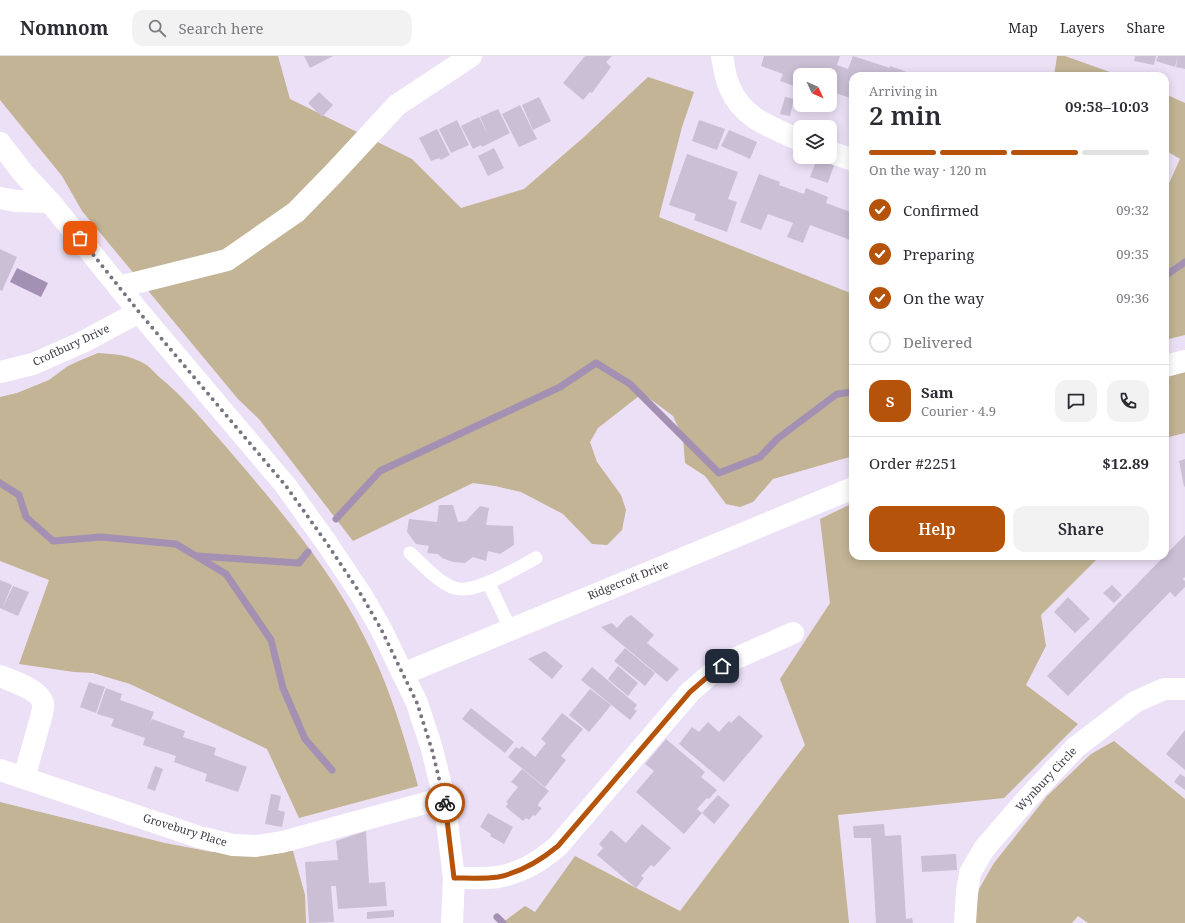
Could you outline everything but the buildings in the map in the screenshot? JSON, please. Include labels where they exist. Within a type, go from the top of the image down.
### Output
[{"type":"street","points":[[119,287],[227,260],[296,212],[334,174],[397,106],[471,56]]},
{"type":"street","points":[[722,56],[728,85],[739,104],[753,118],[793,137]]},
{"type":"street","points":[[0,144],[286,486],[362,596],[381,629],[403,674],[419,710],[432,750],[444,798],[454,878],[452,923]]},
{"type":"street","points":[[837,154],[849,159]]},
{"type":"street","points":[[0,198],[16,201],[50,202]]},
{"type":"street","name":"Croftbury Drive","points":[[0,372],[33,364],[82,342],[139,312]]},
{"type":"street","points":[[1169,365],[1185,360]]},
{"type":"street","name":"Ridgecroft Drive","points":[[403,674],[510,628],[849,490]]},
{"type":"street","points":[[454,878],[497,877],[523,869],[541,860],[558,846],[690,692],[713,672],[732,660],[793,633]]},
{"type":"street","points":[[0,676],[30,689],[40,696],[43,704],[42,714],[24,778]]},
{"type":"street","name":"Wynbury Circle","points":[[965,923],[970,873],[984,849],[1026,798],[1076,746],[1135,702],[1164,689],[1185,689]]},
{"type":"street","name":"Grovebury Place","points":[[0,770],[199,837],[233,845],[256,846],[282,842],[444,798]]},
{"type":"lane","points":[[410,553],[442,581],[460,590],[470,589],[488,582],[536,558]]},
{"type":"lane","points":[[488,582],[510,628]]},
{"type":"shaded area","points":[[0,56],[278,56],[290,99],[412,159],[461,208],[524,189],[584,137],[648,77],[694,92],[682,127],[659,217],[849,292],[849,457],[773,479],[753,502],[740,507],[726,504],[705,476],[685,463],[683,438],[673,416],[649,398],[639,396],[598,428],[590,442],[597,462],[621,495],[626,510],[622,530],[607,545],[592,544],[563,514],[521,492],[473,483],[353,541],[259,419],[238,399],[82,211],[62,176],[0,100]]},
{"type":"shaded area","points":[[1057,56],[1065,56],[1110,72],[1055,72]]},
{"type":"shaded area","points":[[1169,96],[1185,103],[1185,335],[1169,339],[1169,183],[1180,159],[1169,152]]},
{"type":"shaded area","points":[[17,268],[48,283],[41,297],[10,282]]},
{"type":"shaded area","points":[[98,353],[128,357],[145,364],[150,368],[185,401],[227,448],[302,539],[336,587],[374,656],[389,692],[418,786],[299,818],[267,749],[130,684],[93,673],[74,672],[19,664],[49,580],[0,561],[0,397],[17,393],[49,380],[68,366]]},
{"type":"shaded area","points":[[1185,371],[1185,433],[1169,437],[1169,377]]},
{"type":"shaded area","points":[[849,505],[849,560],[1096,560],[1041,615],[1046,646],[1026,685],[1078,724],[1004,798],[838,815],[849,923],[502,923],[525,906],[535,912],[575,856],[680,911],[805,745],[780,679],[830,603],[820,519]]},
{"type":"shaded area","points":[[1114,741],[1185,799],[1185,923],[1088,923],[1078,916],[1072,923],[975,923],[974,918],[979,889],[994,863],[1047,796],[1091,754]]},
{"type":"shaded area","points":[[0,802],[165,843],[212,852],[293,851],[305,895],[306,923],[0,923]]},
{"type":"waterway","points":[[1169,273],[1185,262]]},
{"type":"waterway","points":[[336,519],[380,471],[560,387],[596,363],[630,384],[719,473],[760,457],[777,439],[837,394],[849,392]]},
{"type":"waterway","points":[[0,483],[19,495],[26,517],[53,541],[101,537],[176,544],[226,574],[271,640],[283,688],[305,739],[332,770]]},
{"type":"waterway","points":[[197,556],[299,563],[308,552]]},
{"type":"waterway","points":[[497,917],[503,923]]},
{"type":"way so far","points":[[80,238],[139,312],[286,486],[362,596],[381,629],[417,703],[432,750],[445,803]]},
{"type":"route","points":[[445,803],[454,878],[497,877],[523,869],[541,860],[558,846],[690,692],[722,666]]}]
